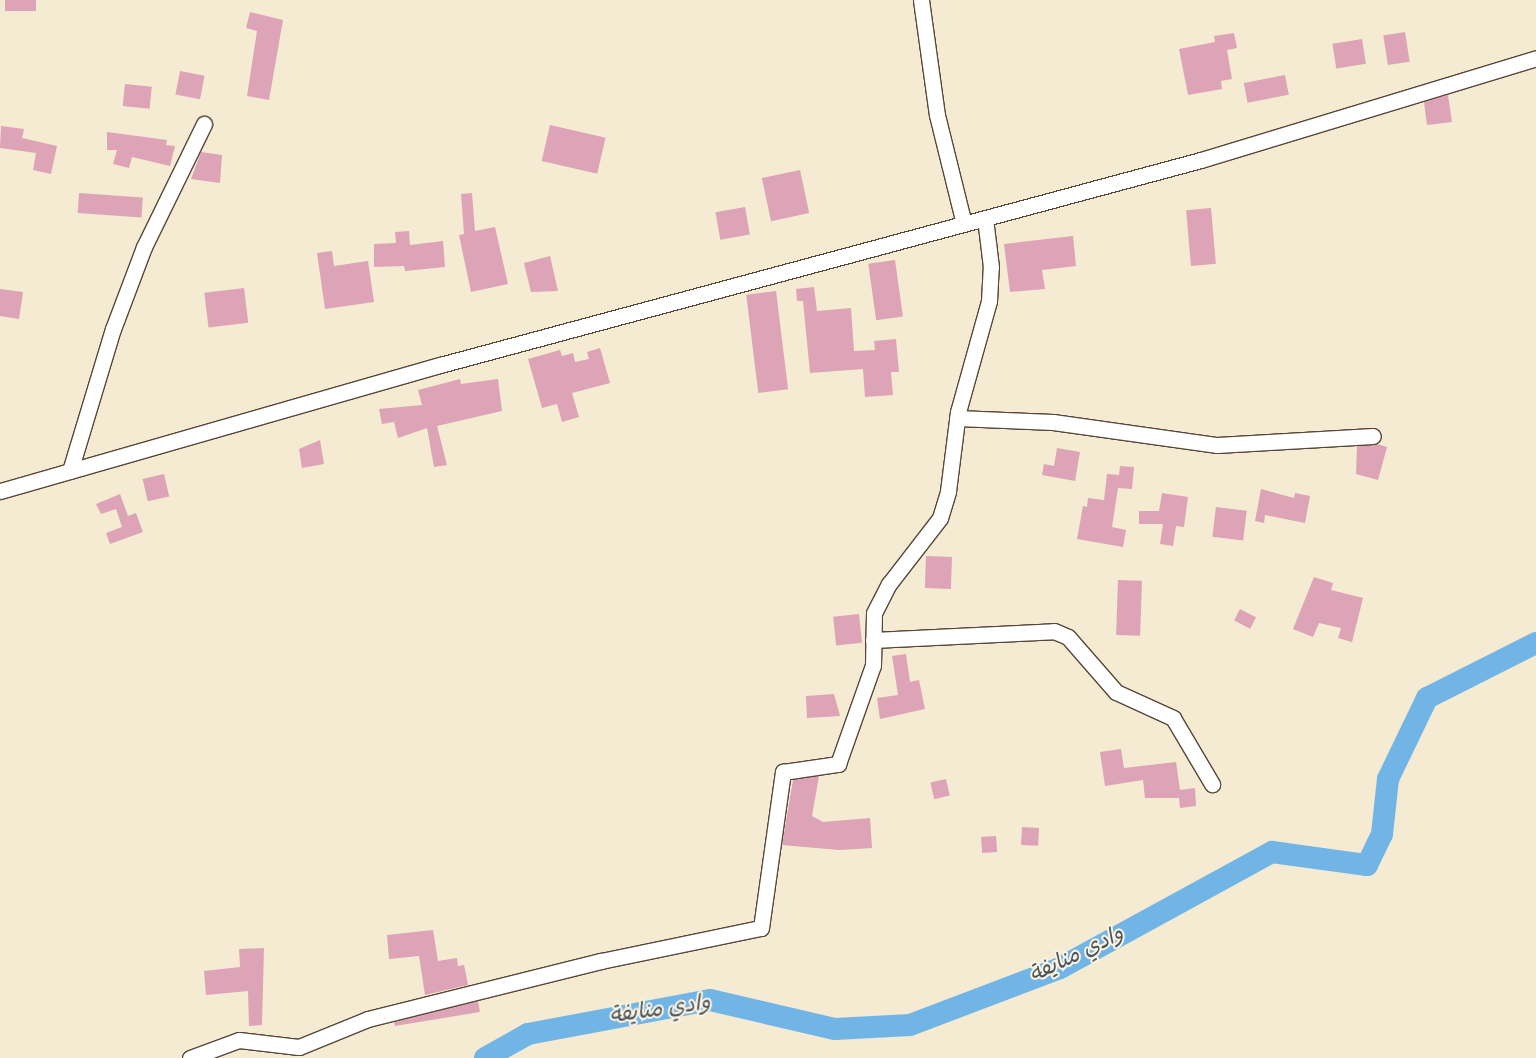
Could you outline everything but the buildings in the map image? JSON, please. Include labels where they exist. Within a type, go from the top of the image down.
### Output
[{"type":"street","points":[[921,0],[937,115],[964,224]]},
{"type":"street","points":[[0,491],[440,365],[1201,160],[1536,58]]},
{"type":"street","points":[[70,471],[113,329],[144,247],[204,124]]},
{"type":"street","points":[[190,1058],[239,1040],[299,1047],[368,1019],[601,961],[761,928],[783,772],[838,764],[873,665],[874,613],[889,584],[940,518],[948,491],[957,418],[989,300],[991,267],[985,218]]},
{"type":"street","points":[[957,418],[1053,422],[1217,445],[1373,436]]},
{"type":"street","points":[[873,640],[1054,631],[1068,637],[1116,692],[1173,718],[1212,784]]},
{"type":"waterway","name":"وادي منايفة","points":[[485,1058],[528,1034],[710,1000],[835,1029],[910,1025],[1060,968],[1272,852],[1367,865],[1382,834],[1388,779],[1427,698],[1536,643]]}]
